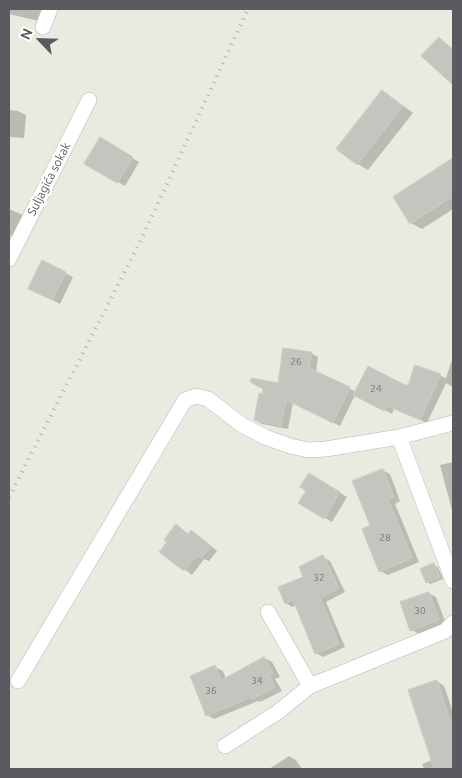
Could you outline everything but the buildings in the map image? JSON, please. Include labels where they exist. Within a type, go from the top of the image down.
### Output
[{"type":"street","points":[[43,27],[50,9]]},
{"type":"street","name":"Suljagića sokak","points":[[9,259],[89,100]]},
{"type":"street","points":[[18,681],[186,400],[196,396],[208,399],[242,425],[265,438],[308,450],[326,450],[399,437],[453,424]]},
{"type":"street","points":[[399,437],[453,581]]},
{"type":"street","points":[[268,612],[310,686]]},
{"type":"street","points":[[225,746],[278,712],[310,686],[445,631],[453,623]]},
{"type":"railway","points":[[9,497],[140,242],[248,9]]}]
